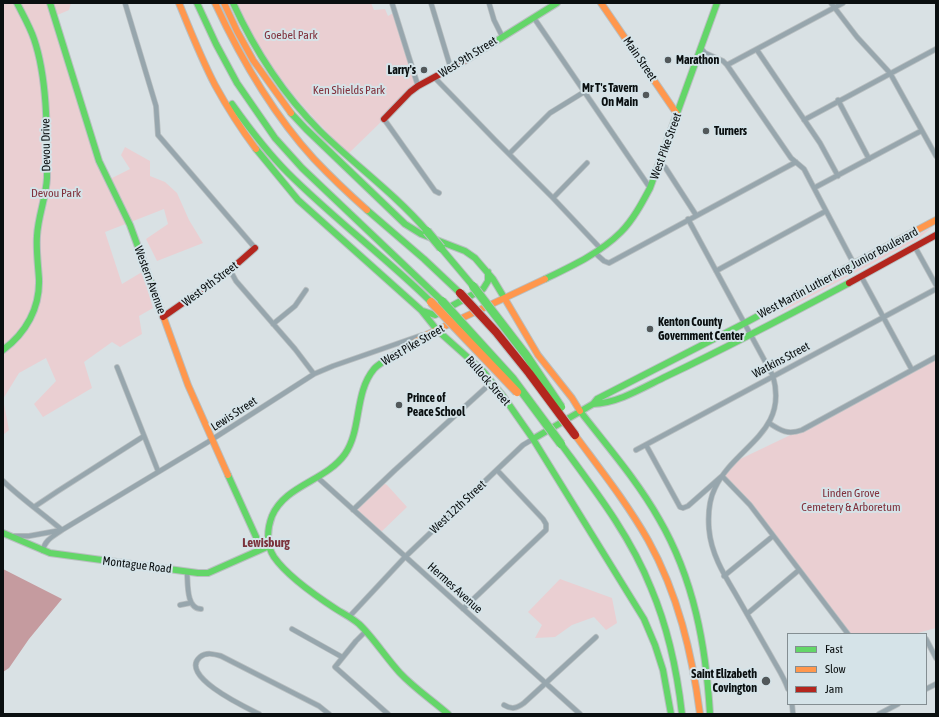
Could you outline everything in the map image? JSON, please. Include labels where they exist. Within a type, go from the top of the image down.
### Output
[{"type":"main road","name":"Devou Drive","points":[[3,350],[19,337],[26,328],[36,307],[39,294],[36,248],[37,232],[44,200],[47,176],[44,88],[38,54],[33,38],[17,3]]},
{"type":"main road","name":"Western Avenue","points":[[50,3],[99,161],[130,225],[188,385],[258,539],[263,544],[269,546]]},
{"type":"main road","points":[[179,3],[207,67],[255,136],[294,179],[431,302],[545,423]]},
{"type":"main road","points":[[197,3],[224,61],[246,98],[278,141],[334,200],[404,263],[492,355],[598,494],[621,529],[642,566],[655,594],[668,634],[675,665],[682,714]]},
{"type":"main road","points":[[215,3],[230,36],[261,90],[279,117],[314,159],[344,189],[414,250],[460,293],[496,332],[577,434]]},
{"type":"main road","points":[[224,3],[237,31],[267,81],[287,108],[325,148],[404,224],[421,234],[465,251],[475,258],[488,272],[505,299],[523,333],[543,363],[574,400],[580,411],[644,495],[676,551],[689,585],[703,636],[708,668],[710,714]]},
{"type":"main road","points":[[233,3],[256,49],[277,81],[304,114],[419,221],[473,286],[526,355],[594,460],[637,522],[674,598],[689,647],[697,686],[700,714]]},
{"type":"main road","name":"West 9th Street","points":[[384,119],[410,92],[418,86],[435,78],[558,3]]},
{"type":"main road","name":"Main Street","points":[[601,3],[678,114]]},
{"type":"main road","name":"West Pike Street","points":[[269,546],[268,532],[276,509],[286,497],[335,465],[350,446],[364,389],[368,378],[375,368],[426,335],[578,264],[598,251],[620,233],[631,220],[650,188],[717,3]]},
{"type":"main road","name":"Bullock Street","points":[[207,67],[222,97],[242,129],[286,187],[298,200],[421,310],[437,330],[482,370],[504,396],[533,439],[631,595],[644,619],[655,645],[663,670],[671,714]]},
{"type":"main road","name":"West Martin Luther King Junior Boulevard","points":[[580,411],[593,404],[597,399],[745,323],[936,220]]},
{"type":"main road","name":"West Martin Luther King Junior Boulevard","points":[[593,404],[600,405],[704,359],[936,235]]},
{"type":"main road","name":"West 9th Street","points":[[163,317],[230,270],[255,248]]},
{"type":"main road","points":[[421,310],[435,315],[483,289],[489,280],[488,272]]},
{"type":"main road","name":"West 12th Street","points":[[533,439],[580,411]]},
{"type":"main road","name":"Montague Road","points":[[3,533],[43,551],[62,556],[187,572],[208,573],[269,546]]},
{"type":"main road","points":[[269,546],[274,557],[285,569],[315,595],[349,617],[366,631],[400,673],[448,714]]},
{"type":"street","points":[[125,3],[156,106],[158,135],[255,248]]},
{"type":"street","points":[[392,3],[418,86]]},
{"type":"street","points":[[430,3],[451,68]]},
{"type":"street","points":[[489,3],[494,20],[502,36]]},
{"type":"street","points":[[831,3],[857,37],[890,73],[936,156]]},
{"type":"street","points":[[727,65],[844,3]]},
{"type":"street","points":[[534,18],[650,188]]},
{"type":"street","points":[[701,48],[705,54],[723,60],[791,158],[804,169],[854,264]]},
{"type":"street","points":[[804,120],[838,100],[936,49]]},
{"type":"street","points":[[757,50],[820,143],[838,176]]},
{"type":"street","points":[[435,78],[553,198],[598,251],[604,261],[609,263],[796,162]]},
{"type":"street","points":[[509,154],[550,113],[584,92]]},
{"type":"street","points":[[838,100],[869,159]]},
{"type":"street","points":[[384,119],[435,191],[439,193]]},
{"type":"street","points":[[814,188],[921,131]]},
{"type":"street","points":[[553,198],[587,163]]},
{"type":"street","points":[[658,165],[665,167],[696,215]]},
{"type":"street","points":[[716,271],[826,211]]},
{"type":"street","points":[[688,219],[773,376],[776,393],[774,413],[769,423],[757,439],[732,463],[715,486],[710,506],[709,530],[714,552],[724,576],[776,664],[787,686]]},
{"type":"street","points":[[915,247],[936,285]]},
{"type":"street","points":[[230,270],[236,282],[295,349],[314,374]]},
{"type":"street","points":[[861,276],[912,370]]},
{"type":"street","name":"Watkins Street","points":[[636,450],[936,289]]},
{"type":"street","points":[[273,324],[295,306],[306,290]]},
{"type":"street","name":"Lewis Street","points":[[43,551],[44,545],[51,537],[158,471],[212,440],[314,374],[415,337],[426,335]]},
{"type":"street","points":[[769,423],[782,432],[794,433],[802,430],[936,357]]},
{"type":"street","points":[[117,367],[158,471]]},
{"type":"street","points":[[353,510],[492,382]]},
{"type":"street","points":[[34,507],[144,436]]},
{"type":"street","name":"West 12th Street","points":[[349,617],[405,557],[523,445],[533,439]]},
{"type":"street","points":[[646,444],[680,507],[683,508],[688,506],[722,476]]},
{"type":"street","points":[[463,609],[546,530],[546,524],[543,519],[497,470]]},
{"type":"street","points":[[722,476],[750,505],[847,633]]},
{"type":"street","name":"Hermes Avenue","points":[[317,477],[580,714]]},
{"type":"street","points":[[3,481],[18,496],[62,530]]},
{"type":"street","name":"Lewis Street","points":[[12,536],[30,536],[62,530]]},
{"type":"street","points":[[724,576],[773,536]]},
{"type":"street","points":[[747,614],[799,570]]},
{"type":"street","points":[[187,572],[190,603],[194,608],[201,609]]},
{"type":"street","points":[[180,605],[190,603]]},
{"type":"street","points":[[292,629],[342,657]]},
{"type":"street","points":[[366,631],[342,657],[335,667],[388,714]]},
{"type":"street","points":[[504,705],[517,708],[533,696],[596,637]]},
{"type":"street","points":[[927,641],[936,658]]},
{"type":"street","points":[[259,714],[217,692],[198,672],[196,667],[201,656],[212,654],[221,656],[319,706],[329,714]]},
{"type":"street","points":[[927,688],[936,684]]},
{"type":"street","points":[[879,714],[887,706]]},
{"type":"green space","name":"Devou Park","points":[[3,3],[71,3],[69,10],[55,16],[108,180],[130,169],[121,155],[125,147],[150,161],[150,176],[165,182],[177,193],[189,220],[203,243],[157,261],[146,239],[168,224],[164,209],[105,232],[122,284],[142,272],[153,308],[139,316],[142,334],[120,347],[112,342],[84,362],[92,388],[43,417],[34,404],[56,381],[46,358],[19,373],[3,399]]},
{"type":"green space","name":"Ken Shields Park","points":[[237,3],[371,3],[374,10],[385,9],[388,16],[395,12],[418,86],[349,153],[316,120],[285,84],[271,65],[247,25]]},
{"type":"green space","points":[[934,226],[915,241],[779,313],[799,298]]},
{"type":"green space","name":"Linden Grove Cemetery & Arboretum","points":[[936,357],[936,628],[918,633],[847,633],[750,505],[722,476],[732,463],[805,428]]},
{"type":"green space","points":[[3,399],[9,430],[3,435]]},
{"type":"green space","points":[[382,482],[387,485],[407,507],[379,534],[353,510]]},
{"type":"green space","points":[[560,579],[612,598],[617,623],[606,630],[594,617],[572,625],[555,637],[535,638],[542,625],[528,612]]},
{"type":"shaded area","points":[[3,569],[62,599],[29,639],[9,668],[3,672]]},
{"type":"traffic: fast","points":[[3,350],[25,328],[37,300],[39,290],[37,236],[47,178],[46,108],[42,72],[34,39],[17,3]]},
{"type":"traffic: fast","points":[[50,3],[99,161],[130,225],[152,285]]},
{"type":"traffic: fast","points":[[197,3],[216,44],[237,83],[275,138],[302,168],[442,301]]},
{"type":"traffic: fast","points":[[233,3],[260,55],[294,102],[333,144],[388,192],[415,217],[427,231]]},
{"type":"traffic: fast","points":[[466,60],[557,3]]},
{"type":"traffic: fast","points":[[545,279],[585,258],[613,240],[637,211],[650,188],[717,3]]},
{"type":"traffic: fast","points":[[232,104],[258,140],[305,190],[396,269],[431,302]]},
{"type":"traffic: fast","points":[[291,113],[405,224],[421,234],[465,251],[475,258],[493,279],[505,299]]},
{"type":"traffic: fast","points":[[256,149],[298,200],[421,310],[437,330]]},
{"type":"traffic: fast","points":[[367,210],[424,259],[460,293]]},
{"type":"traffic: fast","points":[[427,231],[441,248]]},
{"type":"traffic: fast","points":[[441,248],[473,286]]},
{"type":"traffic: fast","points":[[437,330],[483,371],[503,396],[533,439],[593,404],[597,399],[745,323],[859,261]]},
{"type":"traffic: fast","points":[[423,311],[435,315],[483,289],[488,281],[488,272]]},
{"type":"traffic: fast","points":[[593,404],[622,398],[736,342],[849,283]]},
{"type":"traffic: fast","points":[[473,286],[526,355],[561,407]]},
{"type":"traffic: fast","points":[[442,301],[512,378],[561,444]]},
{"type":"traffic: fast","points":[[409,346],[385,360],[374,369],[363,389],[354,434],[345,454],[327,471],[286,497],[272,516],[268,537],[271,552],[274,557],[294,579],[359,624],[405,678],[448,714]]},
{"type":"traffic: fast","points":[[580,411],[641,491],[659,519],[681,565],[696,614],[701,638],[710,714]]},
{"type":"traffic: fast","points":[[533,439],[644,619],[655,645],[663,670],[671,714]]},
{"type":"traffic: fast","points":[[561,444],[622,531],[633,549],[651,588],[667,634],[682,714]]},
{"type":"traffic: fast","points":[[228,475],[257,539],[263,544],[269,546]]},
{"type":"traffic: fast","points":[[3,533],[50,553],[198,573],[208,573],[269,546]]},
{"type":"traffic: slow","points":[[179,3],[200,54],[215,85],[234,118],[256,149]]},
{"type":"traffic: slow","points":[[215,3],[258,85],[284,123],[314,159],[367,210]]},
{"type":"traffic: slow","points":[[224,3],[253,60],[291,113]]},
{"type":"traffic: slow","points":[[601,3],[677,114]]},
{"type":"traffic: slow","points":[[859,261],[936,220]]},
{"type":"traffic: slow","points":[[409,346],[426,335],[545,279]]},
{"type":"traffic: slow","points":[[152,285],[188,385],[228,475]]},
{"type":"traffic: slow","points":[[505,299],[538,355],[572,398],[580,411]]},
{"type":"traffic: slow","points":[[431,302],[517,392]]},
{"type":"traffic: slow","points":[[575,435],[613,486],[648,540],[659,560],[676,603],[688,646],[700,714]]},
{"type":"traffic: jam","points":[[384,119],[410,92],[418,86],[466,60]]},
{"type":"traffic: jam","points":[[849,283],[936,235]]},
{"type":"traffic: jam","points":[[163,317],[230,270],[255,248]]},
{"type":"traffic: jam","points":[[460,293],[496,332],[529,373],[575,435]]},
{"type":"place","name":"Marathon","points":[[668,60]]},
{"type":"place","name":"Larry's","points":[[424,70]]},
{"type":"place","name":"Mr T's Tavern On Main","points":[[646,95]]},
{"type":"place","name":"Turners","points":[[706,131]]},
{"type":"place","name":"Kenton County Government Center","points":[[650,329]]},
{"type":"place","name":"Prince of Peace School","points":[[399,405]]},
{"type":"place","name":"Saint Elizabeth Covington","points":[[766,681]]},
{"type":"district","name":"Lewisburg","points":[[266,543]]},
{"type":"park label","name":"Goebel Park","points":[[291,35]]}]
